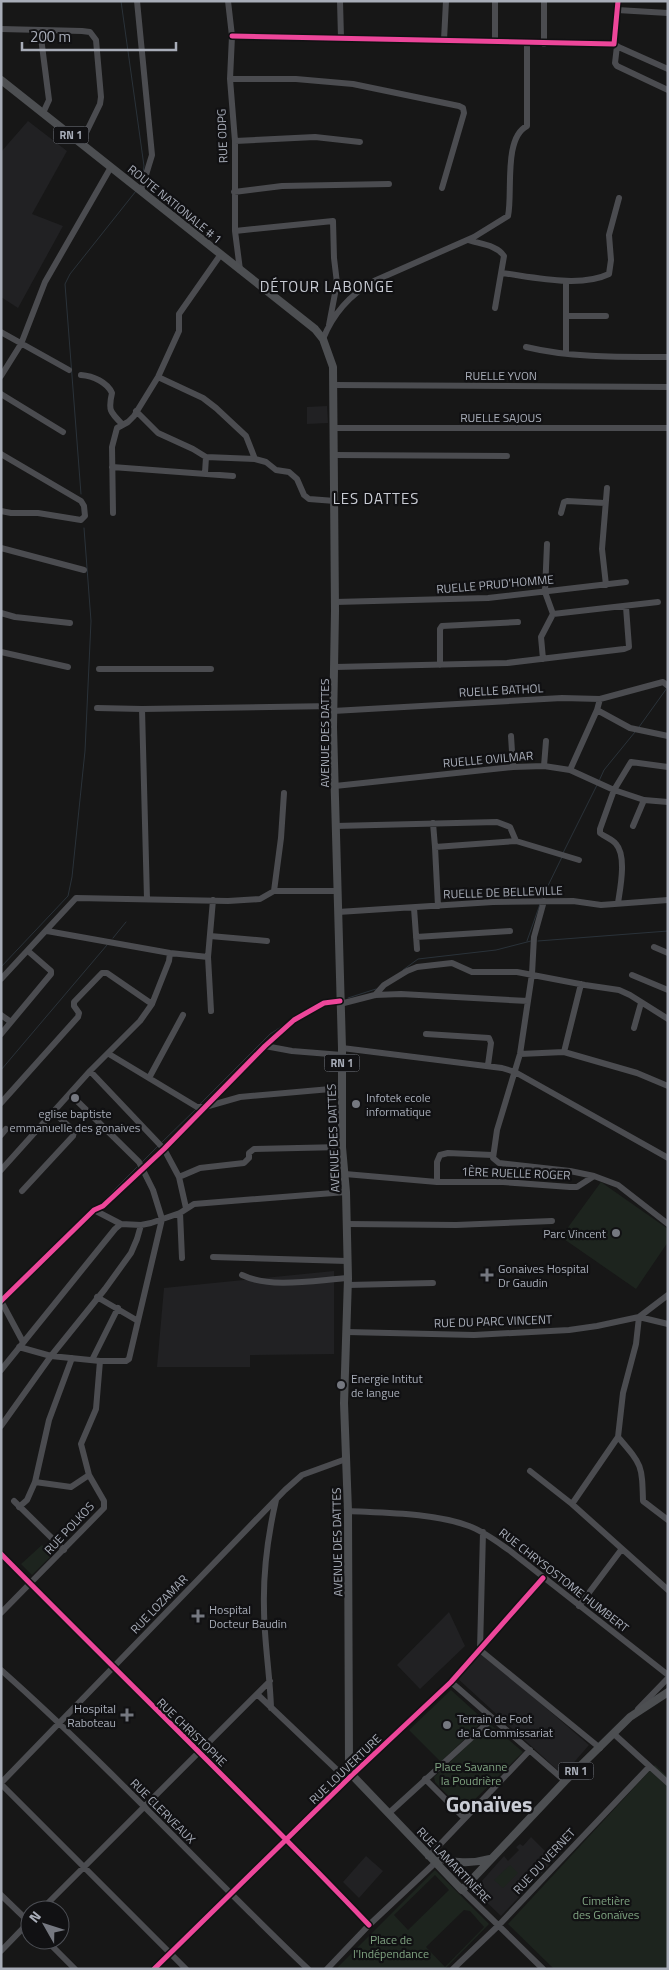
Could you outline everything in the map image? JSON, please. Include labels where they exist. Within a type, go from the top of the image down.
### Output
[{"type":"main road","name":"ROUTE NATIONALE # 1","points":[[1,80],[141,191],[154,199],[315,329],[324,339],[328,351]]},
{"type":"main road","name":"AVENUE DES DATTES","points":[[328,351],[333,366],[334,385],[335,826],[342,1051],[342,1148],[347,1224],[348,1282],[344,1403],[348,1511],[349,1765],[352,1775]]},
{"type":"main road","name":"RN 1","points":[[462,1890],[565,1781],[630,1718],[668,1692]]},
{"type":"main road","name":"RUE LAMARTINÈRE","points":[[352,1775],[462,1890]]},
{"type":"main road","points":[[429,1856],[452,1863],[478,1862],[491,1858]]},
{"type":"street","points":[[137,1],[152,155],[141,191]]},
{"type":"street","name":"RUE ODPG","points":[[228,1],[232,36],[230,79],[235,141],[235,231],[240,270]]},
{"type":"street","points":[[340,1],[341,38]]},
{"type":"street","points":[[444,40],[446,1]]},
{"type":"street","points":[[495,1],[495,42]]},
{"type":"street","points":[[544,1],[544,44]]},
{"type":"street","points":[[618,1],[615,63],[617,66],[668,90]]},
{"type":"street","points":[[617,10],[668,13]]},
{"type":"street","points":[[1,29],[86,31],[94,36],[96,40],[101,97],[100,104],[81,143]]},
{"type":"street","points":[[40,30],[49,100],[44,113]]},
{"type":"street","points":[[232,36],[615,45],[668,69]]},
{"type":"street","points":[[328,327],[350,298],[361,288],[468,240],[491,228],[508,216],[513,150],[520,131],[527,126],[527,44]]},
{"type":"street","points":[[230,79],[296,79],[353,84],[459,106],[464,113],[442,188]]},
{"type":"street","points":[[235,141],[315,137],[360,142]]},
{"type":"street","points":[[1,376],[21,344],[45,282],[111,167]]},
{"type":"street","points":[[234,192],[282,186],[389,184]]},
{"type":"street","points":[[502,273],[566,281],[601,278],[609,274],[611,260],[609,235],[619,198]]},
{"type":"street","points":[[235,231],[333,221],[337,283],[324,339]]},
{"type":"street","points":[[468,240],[501,251],[504,256],[495,308]]},
{"type":"street","points":[[114,513],[112,447],[116,428],[128,422],[158,377],[179,332],[179,314],[221,254]]},
{"type":"street","points":[[566,281],[566,353]]},
{"type":"street","points":[[566,316],[606,316]]},
{"type":"street","points":[[1,332],[69,370]]},
{"type":"street","points":[[526,347],[548,353],[668,358]]},
{"type":"street","points":[[81,375],[96,378],[111,390],[109,402],[111,413],[122,424]]},
{"type":"street","points":[[158,377],[203,398],[216,408],[246,436],[255,459]]},
{"type":"street","name":"RUELLE YVON","points":[[334,385],[668,386]]},
{"type":"street","points":[[1,394],[63,432]]},
{"type":"street","points":[[136,411],[158,433],[194,449],[206,457],[255,459],[266,462],[276,470],[289,472],[297,479],[304,495],[309,499],[335,501]]},
{"type":"street","name":"RUELLE SAJOUS","points":[[334,428],[668,428]]},
{"type":"street","points":[[1,454],[81,501],[84,506],[85,516],[81,520],[38,513],[11,514],[1,511]]},
{"type":"street","points":[[334,455],[506,456]]},
{"type":"street","points":[[205,472],[206,457]]},
{"type":"street","points":[[112,467],[205,472],[233,476]]},
{"type":"street","points":[[606,584],[602,549],[607,488]]},
{"type":"street","points":[[561,513],[564,502],[567,501],[605,503]]},
{"type":"street","points":[[543,660],[541,637],[553,614],[545,592],[546,544]]},
{"type":"street","points":[[1,548],[84,570]]},
{"type":"street","name":"RUELLE PRUD'HOMME","points":[[335,602],[488,598],[626,582]]},
{"type":"street","points":[[553,614],[658,602]]},
{"type":"street","points":[[335,667],[507,663],[543,660],[629,647],[626,607]]},
{"type":"street","points":[[1,613],[15,617],[70,623]]},
{"type":"street","points":[[440,664],[440,629],[442,626],[518,622]]},
{"type":"street","points":[[1,652],[68,667]]},
{"type":"street","points":[[99,669],[211,669]]},
{"type":"street","name":"RUELLE BATHOL","points":[[96,708],[142,710],[334,708],[562,698],[600,699],[665,684]]},
{"type":"street","points":[[570,770],[597,710],[600,699]]},
{"type":"street","points":[[142,710],[147,899]]},
{"type":"street","points":[[597,710],[630,728],[668,736]]},
{"type":"street","points":[[511,736],[514,767]]},
{"type":"street","points":[[544,766],[546,741]]},
{"type":"street","points":[[618,903],[622,879],[619,848],[616,843],[600,833],[614,790],[631,762],[668,767]]},
{"type":"street","name":"RUELLE OVILMAR","points":[[335,786],[514,767],[544,766],[570,770],[614,790],[644,800],[668,802]]},
{"type":"street","points":[[274,891],[281,838],[284,792]]},
{"type":"street","points":[[633,826],[644,800]]},
{"type":"street","points":[[335,826],[502,822],[510,827],[516,841]]},
{"type":"street","points":[[433,823],[438,906]]},
{"type":"street","points":[[434,847],[516,841],[579,860]]},
{"type":"street","points":[[1,979],[76,898],[260,899],[274,891],[337,891]]},
{"type":"street","points":[[212,1011],[208,956],[213,900]]},
{"type":"street","name":"RUELLE DE BELLEVILLE","points":[[338,912],[542,901],[572,901],[601,905],[668,900]]},
{"type":"street","points":[[542,901],[534,937],[532,974],[520,1054],[492,1155],[494,1160],[499,1163],[570,1171],[594,1176],[618,1186],[668,1224]]},
{"type":"street","points":[[414,908],[417,949]]},
{"type":"street","points":[[46,931],[170,952],[208,956]]},
{"type":"street","points":[[416,937],[510,931]]},
{"type":"street","points":[[210,936],[267,941]]},
{"type":"street","points":[[654,947],[668,953]]},
{"type":"street","points":[[1,1034],[52,974],[51,970],[28,952]]},
{"type":"street","points":[[1,1170],[90,1071],[110,1054],[140,1021],[152,1004],[170,952]]},
{"type":"street","points":[[375,995],[384,984],[407,971],[417,967],[452,963],[472,972],[495,970],[532,974],[619,990],[668,1020]]},
{"type":"street","points":[[1,1102],[78,1017],[79,1013],[74,1006],[74,1002],[102,973],[107,973],[152,1004]]},
{"type":"street","points":[[632,975],[668,990]]},
{"type":"street","points":[[564,1052],[581,984]]},
{"type":"street","points":[[70,1094],[139,1162],[143,1169],[162,1219],[128,1360],[100,1361],[51,1356],[21,1345],[2,1302],[94,1210],[103,1206],[143,1169],[164,1149],[265,1046],[294,1020],[324,1002],[340,1003],[375,995],[401,994],[528,1002]]},
{"type":"street","points":[[634,1028],[641,1003]]},
{"type":"street","points":[[1,1014],[11,1022]]},
{"type":"street","points":[[149,1078],[183,1015]]},
{"type":"street","points":[[426,1034],[489,1038],[488,1065]]},
{"type":"street","points":[[265,1046],[292,1051],[342,1051],[488,1065],[514,1072],[668,1158]]},
{"type":"street","points":[[520,1054],[564,1052],[636,1073],[668,1086]]},
{"type":"street","points":[[110,1054],[197,1107],[205,1107],[240,1097],[342,1088]]},
{"type":"street","points":[[90,1071],[164,1149],[179,1177],[186,1208]]},
{"type":"street","points":[[22,1191],[74,1132],[53,1112]]},
{"type":"street","points":[[179,1177],[200,1168],[244,1163],[249,1158],[251,1150],[254,1149],[342,1148]]},
{"type":"street","points":[[437,1182],[437,1162],[440,1155],[448,1153],[492,1155]]},
{"type":"street","name":"1ÈRE RUELLE ROGER","points":[[345,1174],[437,1182],[503,1182],[570,1187],[577,1187],[594,1176]]},
{"type":"street","points":[[94,1210],[121,1224],[141,1225],[180,1213],[194,1204],[346,1192]]},
{"type":"street","points":[[180,1213],[182,1258]]},
{"type":"street","points":[[347,1224],[456,1226],[552,1221]]},
{"type":"street","points":[[1,1370],[121,1224]]},
{"type":"street","points":[[1,1426],[51,1356],[105,1289],[131,1253],[141,1225]]},
{"type":"street","points":[[213,1257],[347,1261]]},
{"type":"street","points":[[242,1275],[254,1280],[275,1282],[433,1283]]},
{"type":"street","points":[[572,1504],[618,1437],[623,1394],[636,1344],[639,1317],[668,1295]]},
{"type":"street","points":[[97,1297],[138,1321]]},
{"type":"street","points":[[92,1360],[118,1308]]},
{"type":"street","points":[[639,1317],[668,1324]]},
{"type":"street","name":"RUE DU PARC VINCENT","points":[[347,1332],[474,1335],[569,1330],[639,1317]]},
{"type":"street","points":[[19,1507],[27,1500],[35,1482],[49,1420],[72,1358]]},
{"type":"street","name":"RUE POLKOS","points":[[1,1613],[104,1508],[104,1501],[89,1475],[81,1444],[96,1409],[100,1361]]},
{"type":"street","points":[[618,1437],[637,1459],[642,1470],[643,1501],[668,1520]]},
{"type":"street","name":"RUE LOZAMAR","points":[[1,1783],[276,1499],[302,1475],[346,1459]]},
{"type":"street","points":[[530,1471],[572,1504],[621,1550],[668,1590]]},
{"type":"street","points":[[35,1482],[71,1487],[89,1475]]},
{"type":"street","points":[[270,1708],[270,1681],[264,1607],[268,1534],[276,1499]]},
{"type":"street","points":[[14,1502],[64,1550]]},
{"type":"street","name":"RUE CHRYSOSTOME HUMBERT","points":[[348,1511],[440,1519],[467,1525],[483,1532],[509,1550],[668,1677]]},
{"type":"street","points":[[483,1532],[480,1650],[600,1748]]},
{"type":"street","points":[[579,1606],[621,1550]]},
{"type":"street","name":"RUE CHRISTOPHE","points":[[1,1554],[113,1668],[287,1838],[369,1925]]},
{"type":"street","name":"RUE LOUVERTURE","points":[[154,1969],[352,1775],[451,1682],[543,1578]]},
{"type":"street","name":"RUE CLERVEAUX","points":[[1,1670],[60,1723],[230,1895],[308,1969]]},
{"type":"street","points":[[630,1718],[668,1677]]},
{"type":"street","points":[[51,1900],[270,1681]]},
{"type":"street","points":[[451,1682],[565,1781]]},
{"type":"street","points":[[257,1694],[336,1768],[352,1775]]},
{"type":"street","points":[[389,1813],[492,1718]]},
{"type":"street","points":[[614,1734],[668,1783]]},
{"type":"street","points":[[429,1856],[530,1750]]},
{"type":"street","name":"RUE DU VERNET","points":[[453,1969],[498,1926],[649,1766]]},
{"type":"street","points":[[425,1779],[464,1818]]},
{"type":"street","points":[[1,1783],[186,1969]]},
{"type":"street","points":[[326,1969],[369,1925],[435,1863]]},
{"type":"street","name":"RUE LAMARTINÈRE","points":[[462,1890],[543,1969]]},
{"type":"street","points":[[1,1895],[20,1913]]},
{"type":"street","points":[[1,1951],[20,1932]]},
{"type":"street","points":[[56,1950],[74,1969]]},
{"type":"shaded area","points":[[28,121],[67,151],[32,214],[63,226],[18,308],[1,297],[1,152]]},
{"type":"shaded area","points":[[327,406],[328,423],[307,424],[307,407]]},
{"type":"shaded area","points":[[334,1271],[334,1354],[250,1355],[250,1367],[157,1367],[164,1288]]},
{"type":"shaded area","points":[[449,1612],[465,1646],[420,1689],[397,1665]]},
{"type":"shaded area","points":[[481,1652],[589,1745],[563,1775],[456,1677]]},
{"type":"shaded area","points":[[531,1837],[554,1860],[501,1916],[474,1890],[504,1856],[508,1861],[519,1850],[516,1847],[520,1844],[523,1846]]},
{"type":"shaded area","points":[[366,1856],[383,1871],[359,1898],[343,1882]]},
{"type":"green space","name":"Parc Vincent","points":[[601,1182],[668,1229],[668,1242],[636,1289],[561,1237]]},
{"type":"green space","points":[[42,1545],[52,1555],[32,1575],[21,1564]]},
{"type":"green space","name":"Terrain de Foot de la Commissariat","points":[[451,1690],[484,1720],[441,1762],[409,1730]]},
{"type":"green space","name":"Place Savanne la Poudrière","points":[[490,1724],[523,1752],[465,1809],[460,1808],[435,1782],[434,1777]]},
{"type":"green space","name":"Cimetière des Gonaïves","points":[[655,1765],[668,1777],[668,1969],[554,1969],[508,1924]]},
{"type":"green space","points":[[510,1865],[518,1873],[503,1888],[494,1880]]},
{"type":"green space","name":"Place de l'Indépendance","points":[[435,1870],[489,1924],[445,1969],[336,1969]],"holes":[[[435,1875],[449,1890],[408,1930],[394,1915]],[[464,1910],[470,1911],[484,1927],[445,1967],[426,1947]]]},
{"type":"waterway","points":[[121,1],[144,166],[143,174]]},
{"type":"waterway","points":[[81,494],[65,284],[70,274],[136,191]]},
{"type":"waterway","points":[[1,967],[68,896],[72,877],[85,751],[91,621],[84,528]]},
{"type":"waterway","points":[[639,727],[667,688]]},
{"type":"waterway","points":[[599,781],[604,770],[635,732]]},
{"type":"waterway","points":[[563,853],[597,785]]},
{"type":"waterway","points":[[542,898],[562,857]]},
{"type":"waterway","points":[[527,941],[540,904]]},
{"type":"waterway","points":[[113,938],[126,922]]},
{"type":"waterway","points":[[538,941],[668,931]]},
{"type":"waterway","points":[[403,970],[418,959],[496,950],[531,941]]},
{"type":"waterway","points":[[1,1070],[107,945]]},
{"type":"waterway","points":[[348,998],[376,989]]},
{"type":"waterway","points":[[200,1104],[270,1034],[284,1025]]},
{"type":"waterway","points":[[161,1143],[196,1109]]},
{"type":"waterway","points":[[142,1162],[158,1146]]},
{"type":"waterway","points":[[101,1203],[137,1167]]},
{"type":"cycle path","points":[[232,36],[614,44],[618,1]]},
{"type":"cycle path","points":[[1,1301],[94,1210],[103,1206],[164,1149],[265,1046],[294,1020],[324,1003],[340,1001]]},
{"type":"cycle path","points":[[1,1554],[278,1831],[369,1925]]},
{"type":"cycle path","points":[[154,1969],[352,1775],[451,1682],[543,1578]]},
{"type":"place","name":"eglise baptiste emmanuelle des gonaives","points":[[75,1098]]},
{"type":"place","name":"Infotek ecole informatique","points":[[356,1104]]},
{"type":"place","name":"Parc Vincent","points":[[616,1233]]},
{"type":"place","name":"Gonaives Hospital Dr Gaudin","points":[[487,1275]]},
{"type":"place","name":"Energie Intitut de langue","points":[[341,1385]]},
{"type":"place","name":"Hospital Docteur Baudin","points":[[198,1616]]},
{"type":"place","name":"Hospital Raboteau","points":[[127,1715]]},
{"type":"place","name":"Terrain de Foot de la Commissariat","points":[[447,1725]]},
{"type":"district","name":"DÉTOUR LABONGE","points":[[327,286]]},
{"type":"district","name":"LES DATTES","points":[[376,498]]},
{"type":"district","name":"Gonaïves","points":[[489,1804]]}]
